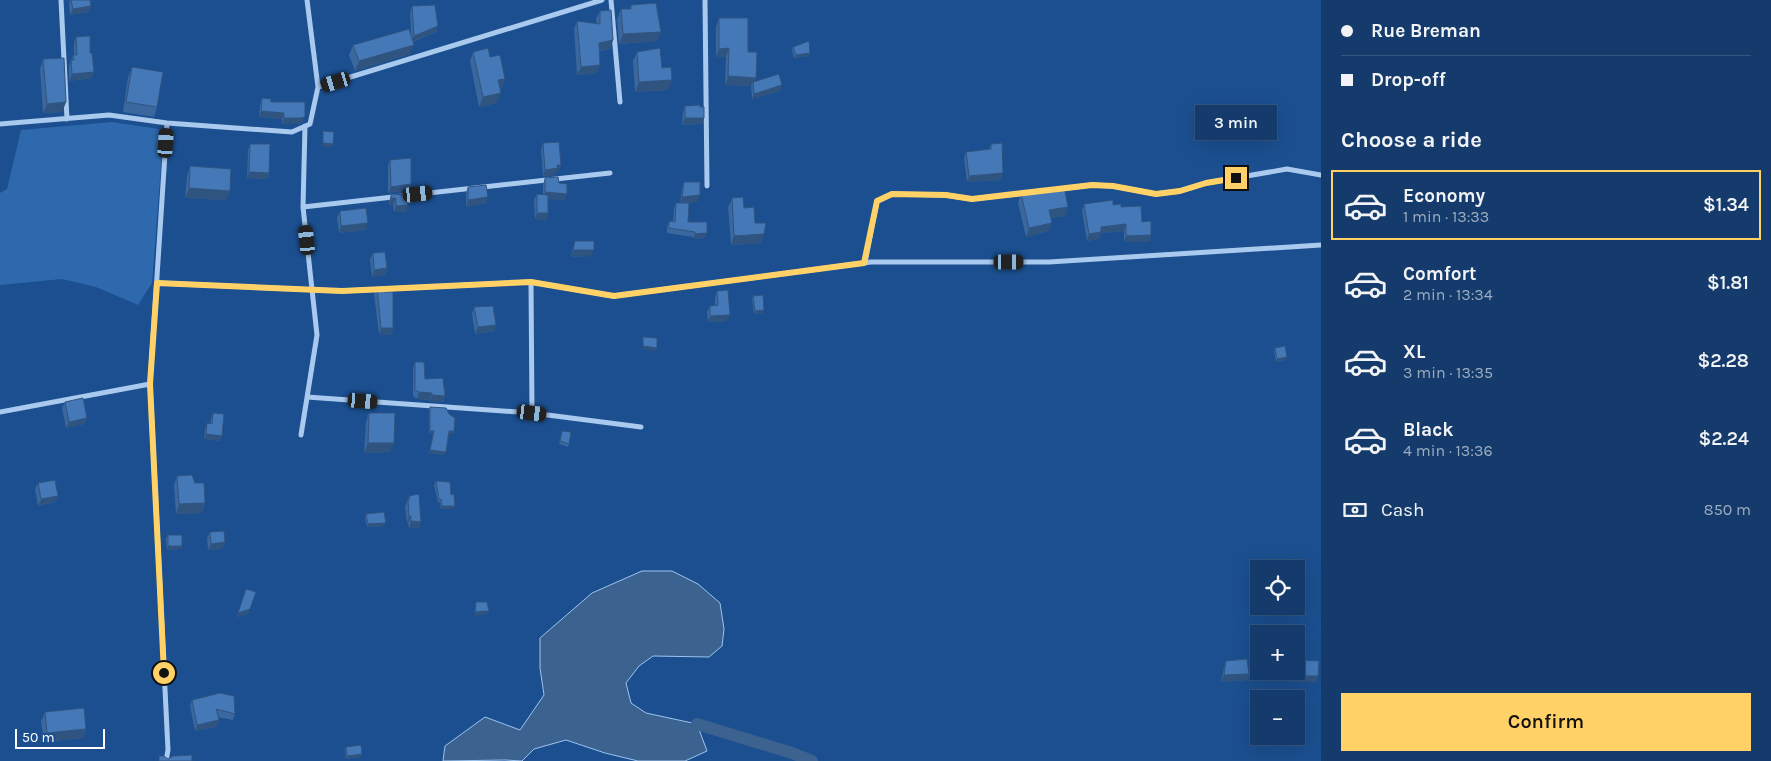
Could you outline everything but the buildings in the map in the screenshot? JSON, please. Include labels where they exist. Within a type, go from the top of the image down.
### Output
[{"type":"street","points":[[62,0],[67,119]]},
{"type":"street","points":[[0,124],[109,115],[168,123],[292,132],[310,124],[318,88],[307,0]]},
{"type":"street","points":[[318,88],[602,0]]},
{"type":"street","points":[[611,0],[620,102]]},
{"type":"street","points":[[705,0],[707,186]]},
{"type":"street","points":[[166,761],[168,750],[150,384],[168,123]]},
{"type":"street","points":[[300,435],[317,335],[303,206],[305,126]]},
{"type":"street","points":[[1055,189],[1113,186],[1156,194],[1180,191],[1206,183],[1287,169],[1321,175]]},
{"type":"street","points":[[303,206],[610,173]]},
{"type":"street","points":[[864,263],[877,201],[892,194],[946,195],[972,199],[1046,190]]},
{"type":"street","points":[[157,283],[342,291],[531,282],[614,296],[864,263],[1048,262],[1321,245]]},
{"type":"street","points":[[531,282],[532,413]]},
{"type":"street","points":[[0,412],[150,384]]},
{"type":"street","points":[[307,397],[532,413],[641,427]]},
{"type":"shaded area","points":[[112,122],[159,129],[162,153],[152,283],[138,305],[96,287],[62,279],[0,285],[0,193],[7,189],[21,130]]},
{"type":"shaded area","points":[[642,571],[672,571],[698,584],[720,603],[724,629],[722,646],[709,657],[653,656],[639,666],[626,683],[631,703],[646,713],[697,724],[707,751],[685,761],[638,761],[605,753],[566,740],[534,749],[522,761],[443,761],[445,746],[485,717],[520,730],[544,695],[540,668],[540,638],[592,593]]},
{"type":"waterway","points":[[697,724],[812,761]]},
{"type":"route","points":[[164,673],[150,384],[157,283],[342,291],[531,282],[614,296],[864,263],[877,201],[892,194],[946,195],[972,199],[1092,185],[1113,186],[1156,194],[1180,191],[1206,183],[1236,178]]}]
